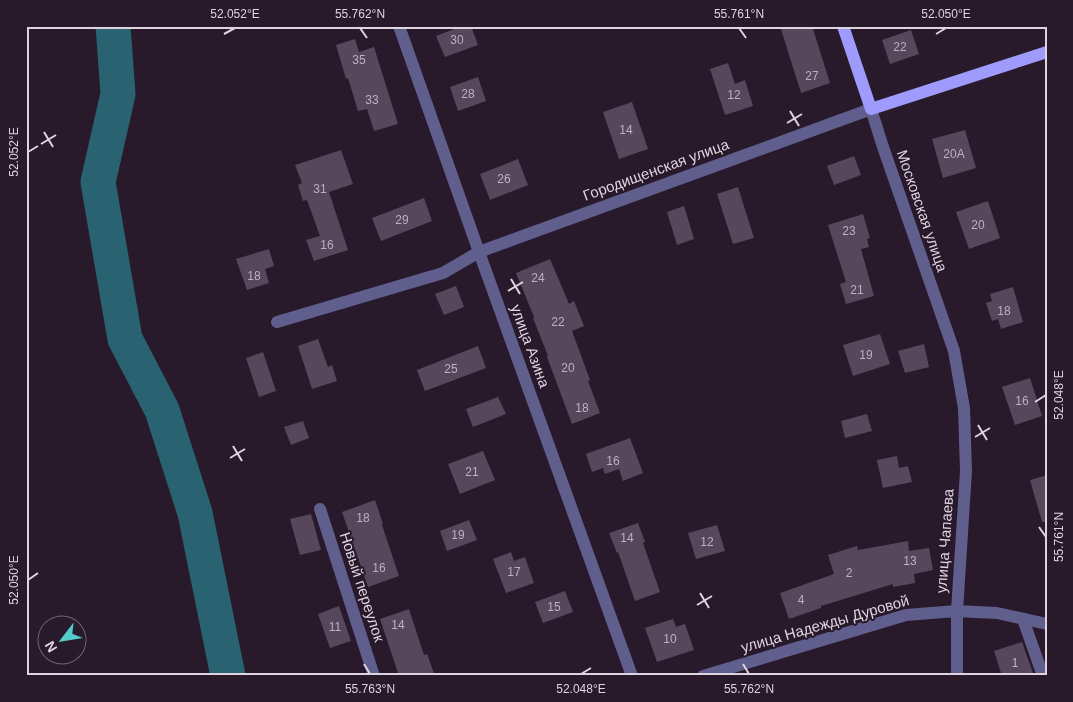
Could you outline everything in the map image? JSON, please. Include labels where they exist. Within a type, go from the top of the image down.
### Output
[{"type":"main road","name":"Московская улица","points":[[843,26],[871,109]]},
{"type":"main road","name":"Городищенская улица","points":[[871,109],[1047,52]]},
{"type":"street","name":"улица Азина","points":[[399,26],[632,676]]},
{"type":"street","name":"Городищенская улица","points":[[277,322],[442,273],[479,252],[871,109]]},
{"type":"street","name":"Московская улица","points":[[871,109],[954,351],[964,408]]},
{"type":"street","name":"улица Чапаева","points":[[957,676],[957,611],[966,471],[964,408]]},
{"type":"street","name":"Новый переулок","points":[[320,508],[374,676]]},
{"type":"street","name":"улица Надежды Дуровой","points":[[703,676],[906,615],[957,611],[997,613],[1047,624]]},
{"type":"street","points":[[1022,619],[1044,676]]},
{"type":"building","points":[[462,26],[471,26],[478,45],[445,57],[436,36]]},
{"type":"building","points":[[780,26],[812,26],[830,83],[801,93]]},
{"type":"building","points":[[911,30],[919,54],[890,64],[882,40]]},
{"type":"building","points":[[355,39],[359,52],[374,47],[398,124],[374,131],[367,109],[358,111],[336,45]]},
{"type":"building","points":[[728,63],[735,84],[745,80],[753,106],[725,115],[710,69]]},
{"type":"building","points":[[478,77],[486,101],[458,111],[450,87]]},
{"type":"building","points":[[632,102],[648,149],[619,159],[603,112]]},
{"type":"building","points":[[965,130],[976,168],[943,178],[932,139]]},
{"type":"building","points":[[341,150],[353,184],[329,192],[348,250],[314,261],[306,240],[320,236],[307,200],[303,201],[298,185],[302,183],[295,165]]},
{"type":"building","points":[[854,156],[861,175],[834,185],[827,166]]},
{"type":"building","points":[[518,159],[528,185],[490,200],[480,174]]},
{"type":"building","points":[[738,187],[754,238],[733,244],[717,194]]},
{"type":"building","points":[[424,198],[432,221],[381,241],[372,218]]},
{"type":"building","points":[[988,201],[1000,238],[969,249],[956,212]]},
{"type":"building","points":[[684,206],[694,239],[677,245],[667,212]]},
{"type":"building","points":[[863,214],[870,238],[867,239],[869,247],[861,249],[874,296],[846,304],[840,284],[846,282],[828,225]]},
{"type":"building","points":[[269,249],[274,266],[265,269],[269,283],[247,290],[236,259]]},
{"type":"building","points":[[550,259],[569,304],[574,301],[584,326],[572,331],[600,413],[572,424],[534,317],[516,273]]},
{"type":"building","points":[[456,286],[464,307],[444,315],[435,294]]},
{"type":"building","points":[[1013,287],[1023,322],[1001,329],[998,319],[992,321],[986,303],[992,301],[990,294]]},
{"type":"building","points":[[880,334],[890,364],[853,376],[843,345]]},
{"type":"building","points":[[318,339],[328,367],[332,365],[337,381],[312,389],[298,346]]},
{"type":"building","points":[[924,344],[929,367],[905,373],[898,351]]},
{"type":"building","points":[[478,346],[486,368],[425,391],[417,370]]},
{"type":"building","points":[[263,352],[276,391],[259,397],[246,358]]},
{"type":"building","points":[[1030,378],[1042,416],[1015,425],[1002,387]]},
{"type":"building","points":[[498,397],[506,414],[473,427],[466,409]]},
{"type":"building","points":[[867,414],[872,431],[845,438],[841,421]]},
{"type":"building","points":[[303,421],[309,438],[291,445],[284,427]]},
{"type":"building","points":[[630,438],[643,473],[623,481],[619,469],[605,474],[603,468],[592,472],[586,454]]},
{"type":"building","points":[[483,451],[495,480],[460,494],[448,464]]},
{"type":"building","points":[[897,456],[899,468],[908,466],[912,482],[883,488],[877,460]]},
{"type":"building","points":[[1047,475],[1047,522],[1042,522],[1030,480]]},
{"type":"building","points":[[375,500],[399,576],[368,587],[342,512]]},
{"type":"building","points":[[311,514],[321,550],[300,555],[290,519]]},
{"type":"building","points":[[469,520],[477,540],[447,551],[440,531]]},
{"type":"building","points":[[638,523],[660,592],[635,601],[618,552],[609,533]]},
{"type":"building","points":[[717,525],[725,551],[696,559],[688,533]]},
{"type":"building","points":[[908,541],[909,551],[929,548],[933,570],[914,574],[915,583],[893,587],[893,584],[821,606],[821,608],[789,619],[780,593],[834,574],[828,555],[857,546],[858,550]]},
{"type":"building","points":[[511,552],[514,561],[525,557],[534,583],[506,593],[493,559]]},
{"type":"building","points":[[565,591],[573,612],[543,623],[535,602]]},
{"type":"building","points":[[339,606],[351,641],[330,648],[318,614]]},
{"type":"building","points":[[409,609],[424,655],[427,654],[435,676],[399,676],[380,619]]},
{"type":"building","points":[[673,619],[676,627],[685,624],[694,650],[657,662],[645,628]]},
{"type":"building","points":[[1022,642],[1034,676],[1002,676],[994,651]]},
{"type":"waterway","points":[[113,26],[118,94],[98,182],[125,339],[162,410],[195,513],[228,676]]}]
